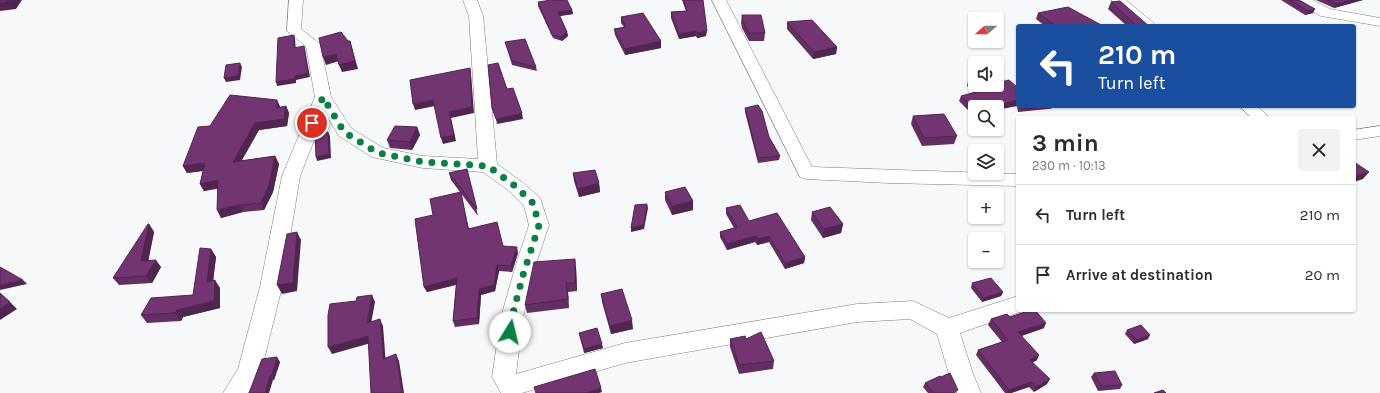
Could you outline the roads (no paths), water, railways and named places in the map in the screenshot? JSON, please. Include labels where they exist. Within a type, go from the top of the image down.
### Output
[{"type":"street","points":[[296,0],[294,31],[313,44],[323,97],[344,132],[378,153],[423,162],[488,166],[515,186],[533,203],[539,225],[527,261],[512,317],[504,376],[509,389],[625,353],[857,313],[913,310],[947,328],[961,374],[969,393]]},
{"type":"street","points":[[470,0],[476,16],[488,166]]},
{"type":"street","points":[[719,0],[806,173],[889,177],[1016,180]]},
{"type":"street","points":[[1118,0],[1148,24]]},
{"type":"street","points":[[1303,0],[1326,13],[1380,22]]},
{"type":"street","points":[[235,393],[249,372],[271,287],[291,176],[323,97]]},
{"type":"street","points":[[1250,108],[1260,116]]},
{"type":"street","points":[[1356,135],[1380,131]]},
{"type":"street","points":[[947,328],[1016,306]]}]
